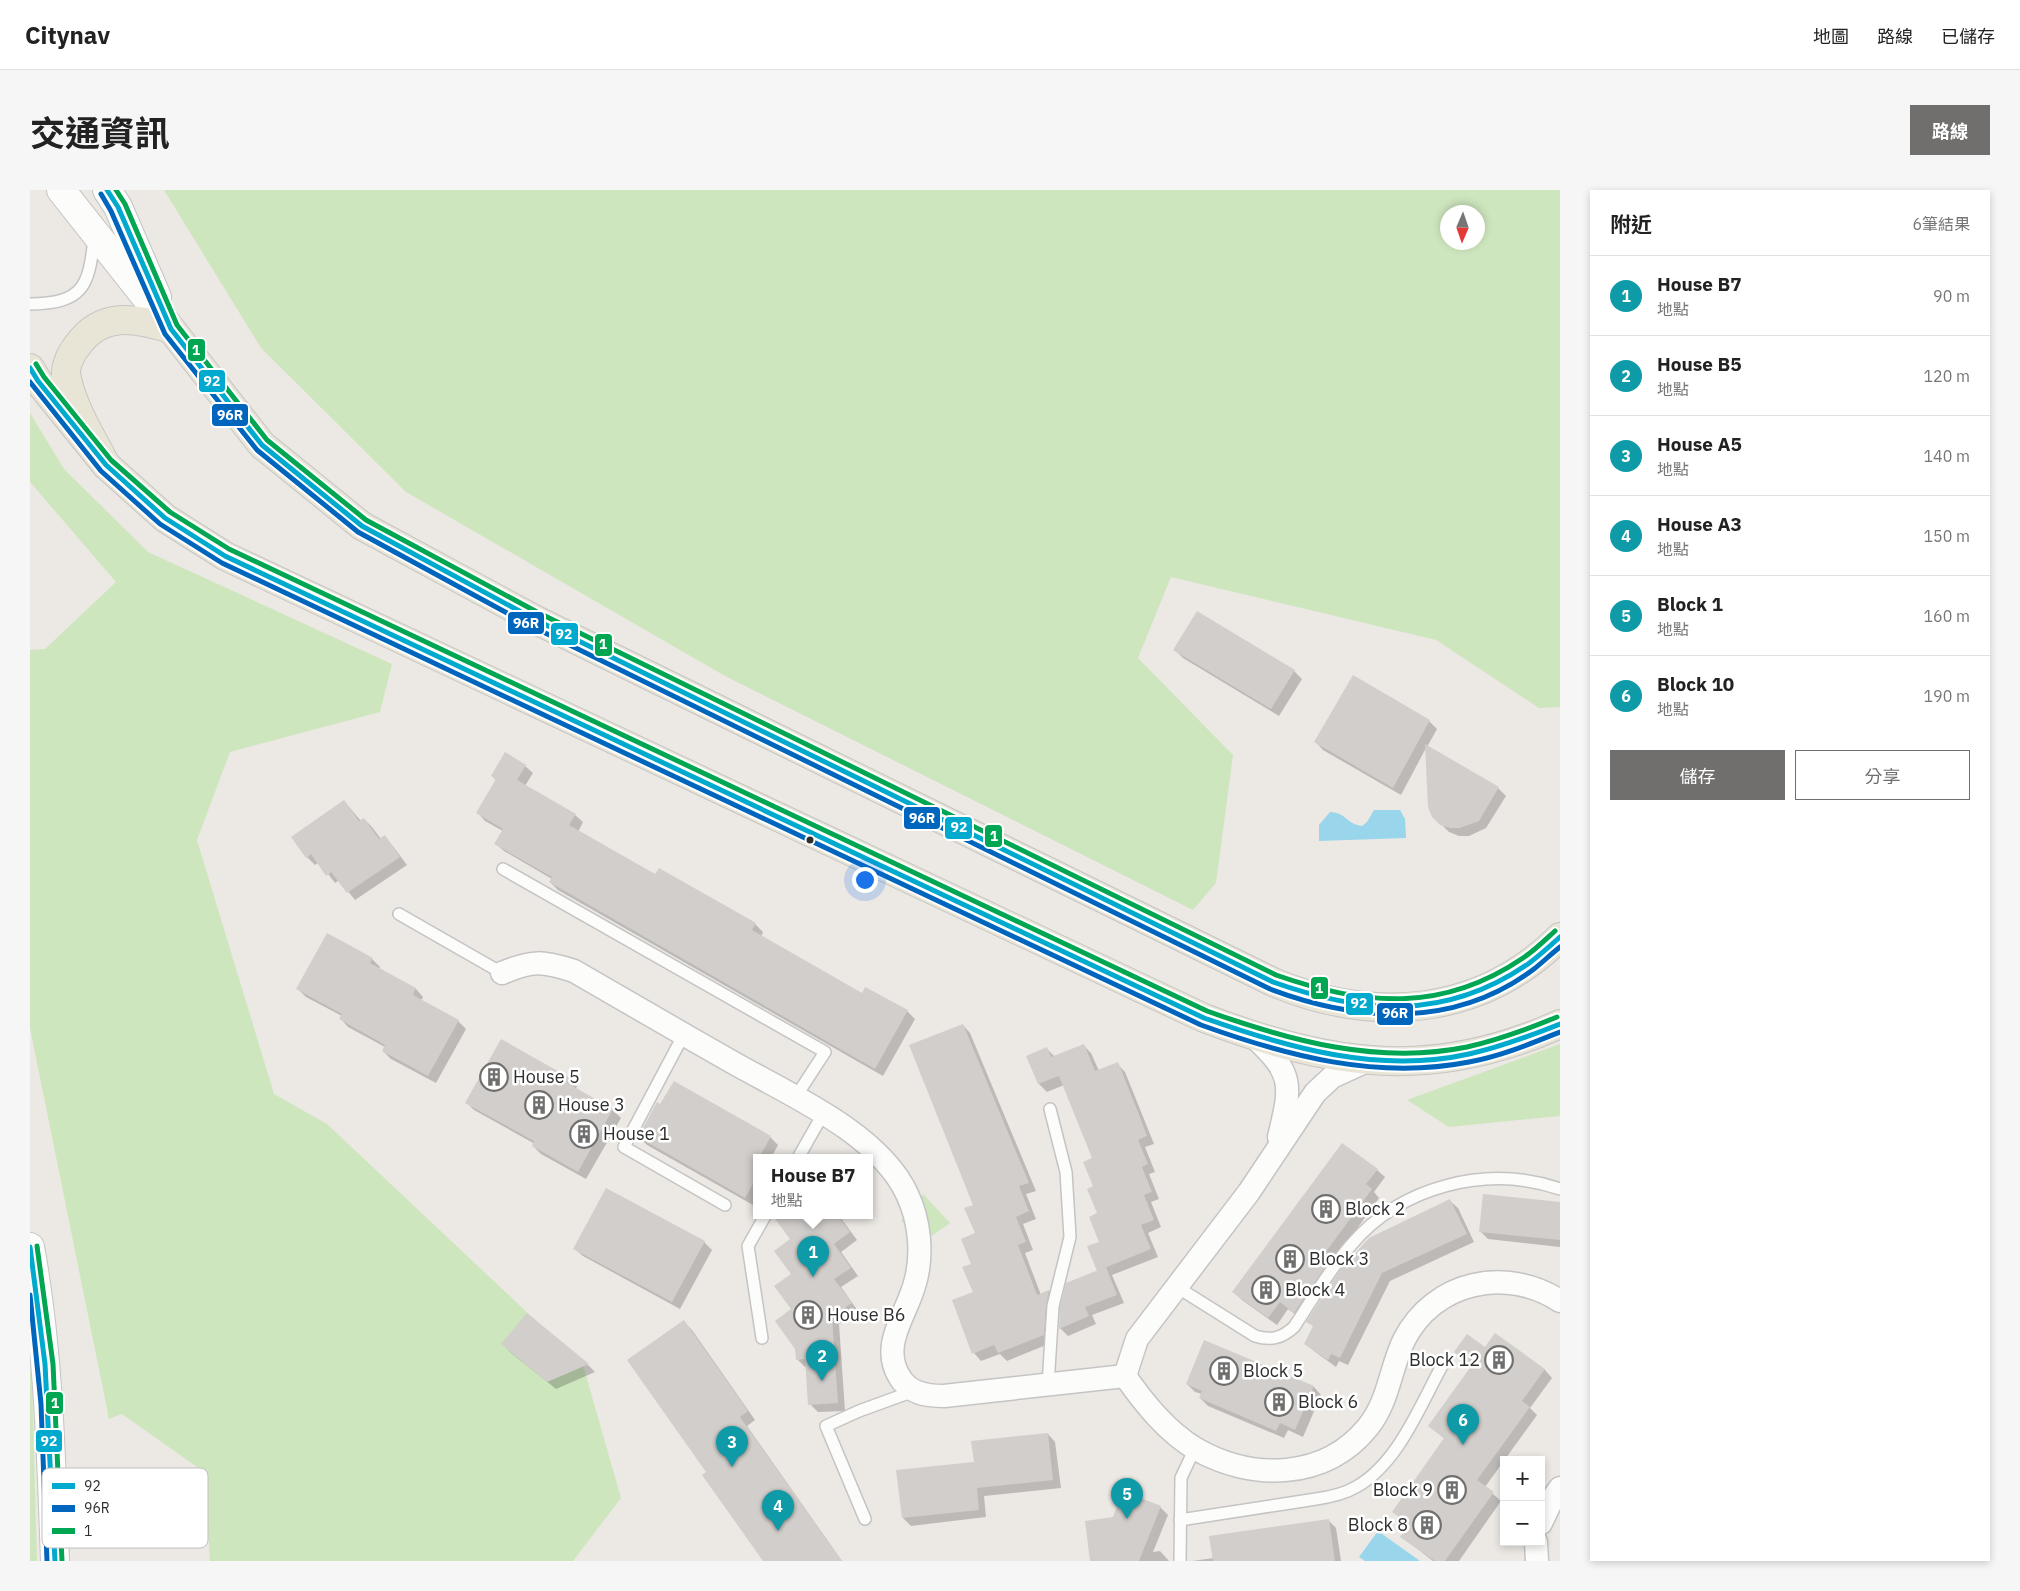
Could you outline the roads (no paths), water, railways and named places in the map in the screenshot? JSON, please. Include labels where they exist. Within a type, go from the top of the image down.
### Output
[{"type":"main road","points":[[61,190],[262,445],[362,526],[534,619],[1273,982],[1295,991],[1341,1004],[1383,1008],[1428,1004],[1468,994],[1502,980],[1536,958],[1560,937]]},
{"type":"main road","points":[[107,190],[118,207],[171,329]]},
{"type":"main road","points":[[106,465],[73,398],[65,371],[74,351],[83,337],[95,327],[109,321],[148,322],[171,329]]},
{"type":"main road","points":[[30,368],[38,381],[106,465],[165,518],[225,556],[1204,1018],[1254,1037],[1326,1055],[1367,1060],[1412,1062],[1453,1057],[1506,1045],[1560,1024]]},
{"type":"main road","points":[[30,1247],[40,1316],[46,1381],[50,1468]]},
{"type":"main road","points":[[54,1548],[55,1561]]},
{"type":"street","points":[[502,973],[525,964],[550,964],[574,971],[823,1114],[865,1142],[882,1158],[896,1175],[908,1195],[915,1216],[919,1238],[919,1261],[916,1276],[894,1337],[891,1352],[894,1367],[902,1381],[914,1391],[928,1396],[944,1396],[1125,1376]]},
{"type":"street","points":[[1254,1037],[1274,1055],[1285,1074],[1288,1087],[1276,1150]]},
{"type":"street","points":[[1125,1376],[1138,1340],[1249,1192],[1315,1093],[1332,1077],[1367,1060]]},
{"type":"street","points":[[1125,1376],[1143,1402],[1179,1436],[1195,1448],[1228,1464],[1248,1469],[1268,1472],[1289,1470],[1319,1462],[1345,1448],[1368,1427],[1383,1401],[1404,1340],[1422,1314],[1435,1303],[1465,1288],[1496,1282],[1512,1282],[1526,1285],[1560,1301]]},
{"type":"street","points":[[1545,1515],[1560,1488]]},
{"type":"street","points":[[1536,1546],[1537,1561]]},
{"type":"lane","points":[[30,304],[66,299],[84,285],[92,262],[95,234]]},
{"type":"lane","points":[[503,869],[825,1052],[795,1098]]},
{"type":"lane","points":[[400,914],[502,973]]},
{"type":"lane","points":[[684,1034],[624,1147],[725,1205]]},
{"type":"lane","points":[[1048,1384],[1053,1306],[1070,1237],[1066,1172],[1050,1110]]},
{"type":"lane","points":[[800,1154],[823,1114]]},
{"type":"lane","points":[[1177,1287],[1255,1336],[1266,1339],[1276,1338],[1286,1334],[1294,1327],[1351,1244],[1387,1212],[1408,1200],[1438,1188],[1477,1180],[1525,1180],[1560,1190]]},
{"type":"lane","points":[[762,1338],[748,1246],[763,1219]]},
{"type":"lane","points":[[1180,1520],[1316,1499],[1356,1488],[1373,1476],[1388,1461],[1444,1362]]},
{"type":"lane","points":[[865,1519],[826,1426],[859,1411],[914,1391]]},
{"type":"lane","points":[[1180,1561],[1181,1478],[1195,1448]]},
{"type":"water","points":[[1374,810],[1400,810],[1405,819],[1406,838],[1319,841],[1319,825],[1330,812],[1340,814],[1353,823],[1362,826],[1367,822]]},
{"type":"water","points":[[1378,1531],[1420,1561],[1365,1561],[1359,1557]]},
{"type":"place","name":"House 5","points":[[494,1077]]},
{"type":"place","name":"House 3","points":[[539,1105]]},
{"type":"place","name":"House 1","points":[[584,1134]]},
{"type":"place","name":"Block 2","points":[[1326,1209]]},
{"type":"place","name":"Block 3","points":[[1290,1259]]},
{"type":"place","name":"House B7","points":[[813,1277]]},
{"type":"place","name":"Block 4","points":[[1266,1290]]},
{"type":"place","name":"House B6","points":[[808,1315]]},
{"type":"place","name":"Block 12","points":[[1499,1360]]},
{"type":"place","name":"Block 5","points":[[1224,1371]]},
{"type":"place","name":"House B5","points":[[822,1381]]},
{"type":"place","name":"Block 6","points":[[1279,1402]]},
{"type":"place","name":"Block 10","points":[[1463,1445]]},
{"type":"place","name":"House A5","points":[[732,1467]]},
{"type":"place","name":"Block 9","points":[[1452,1490]]},
{"type":"place","name":"Block 1","points":[[1127,1519]]},
{"type":"place","name":"Block 8","points":[[1427,1525]]},
{"type":"place","name":"House A3","points":[[778,1531]]}]
